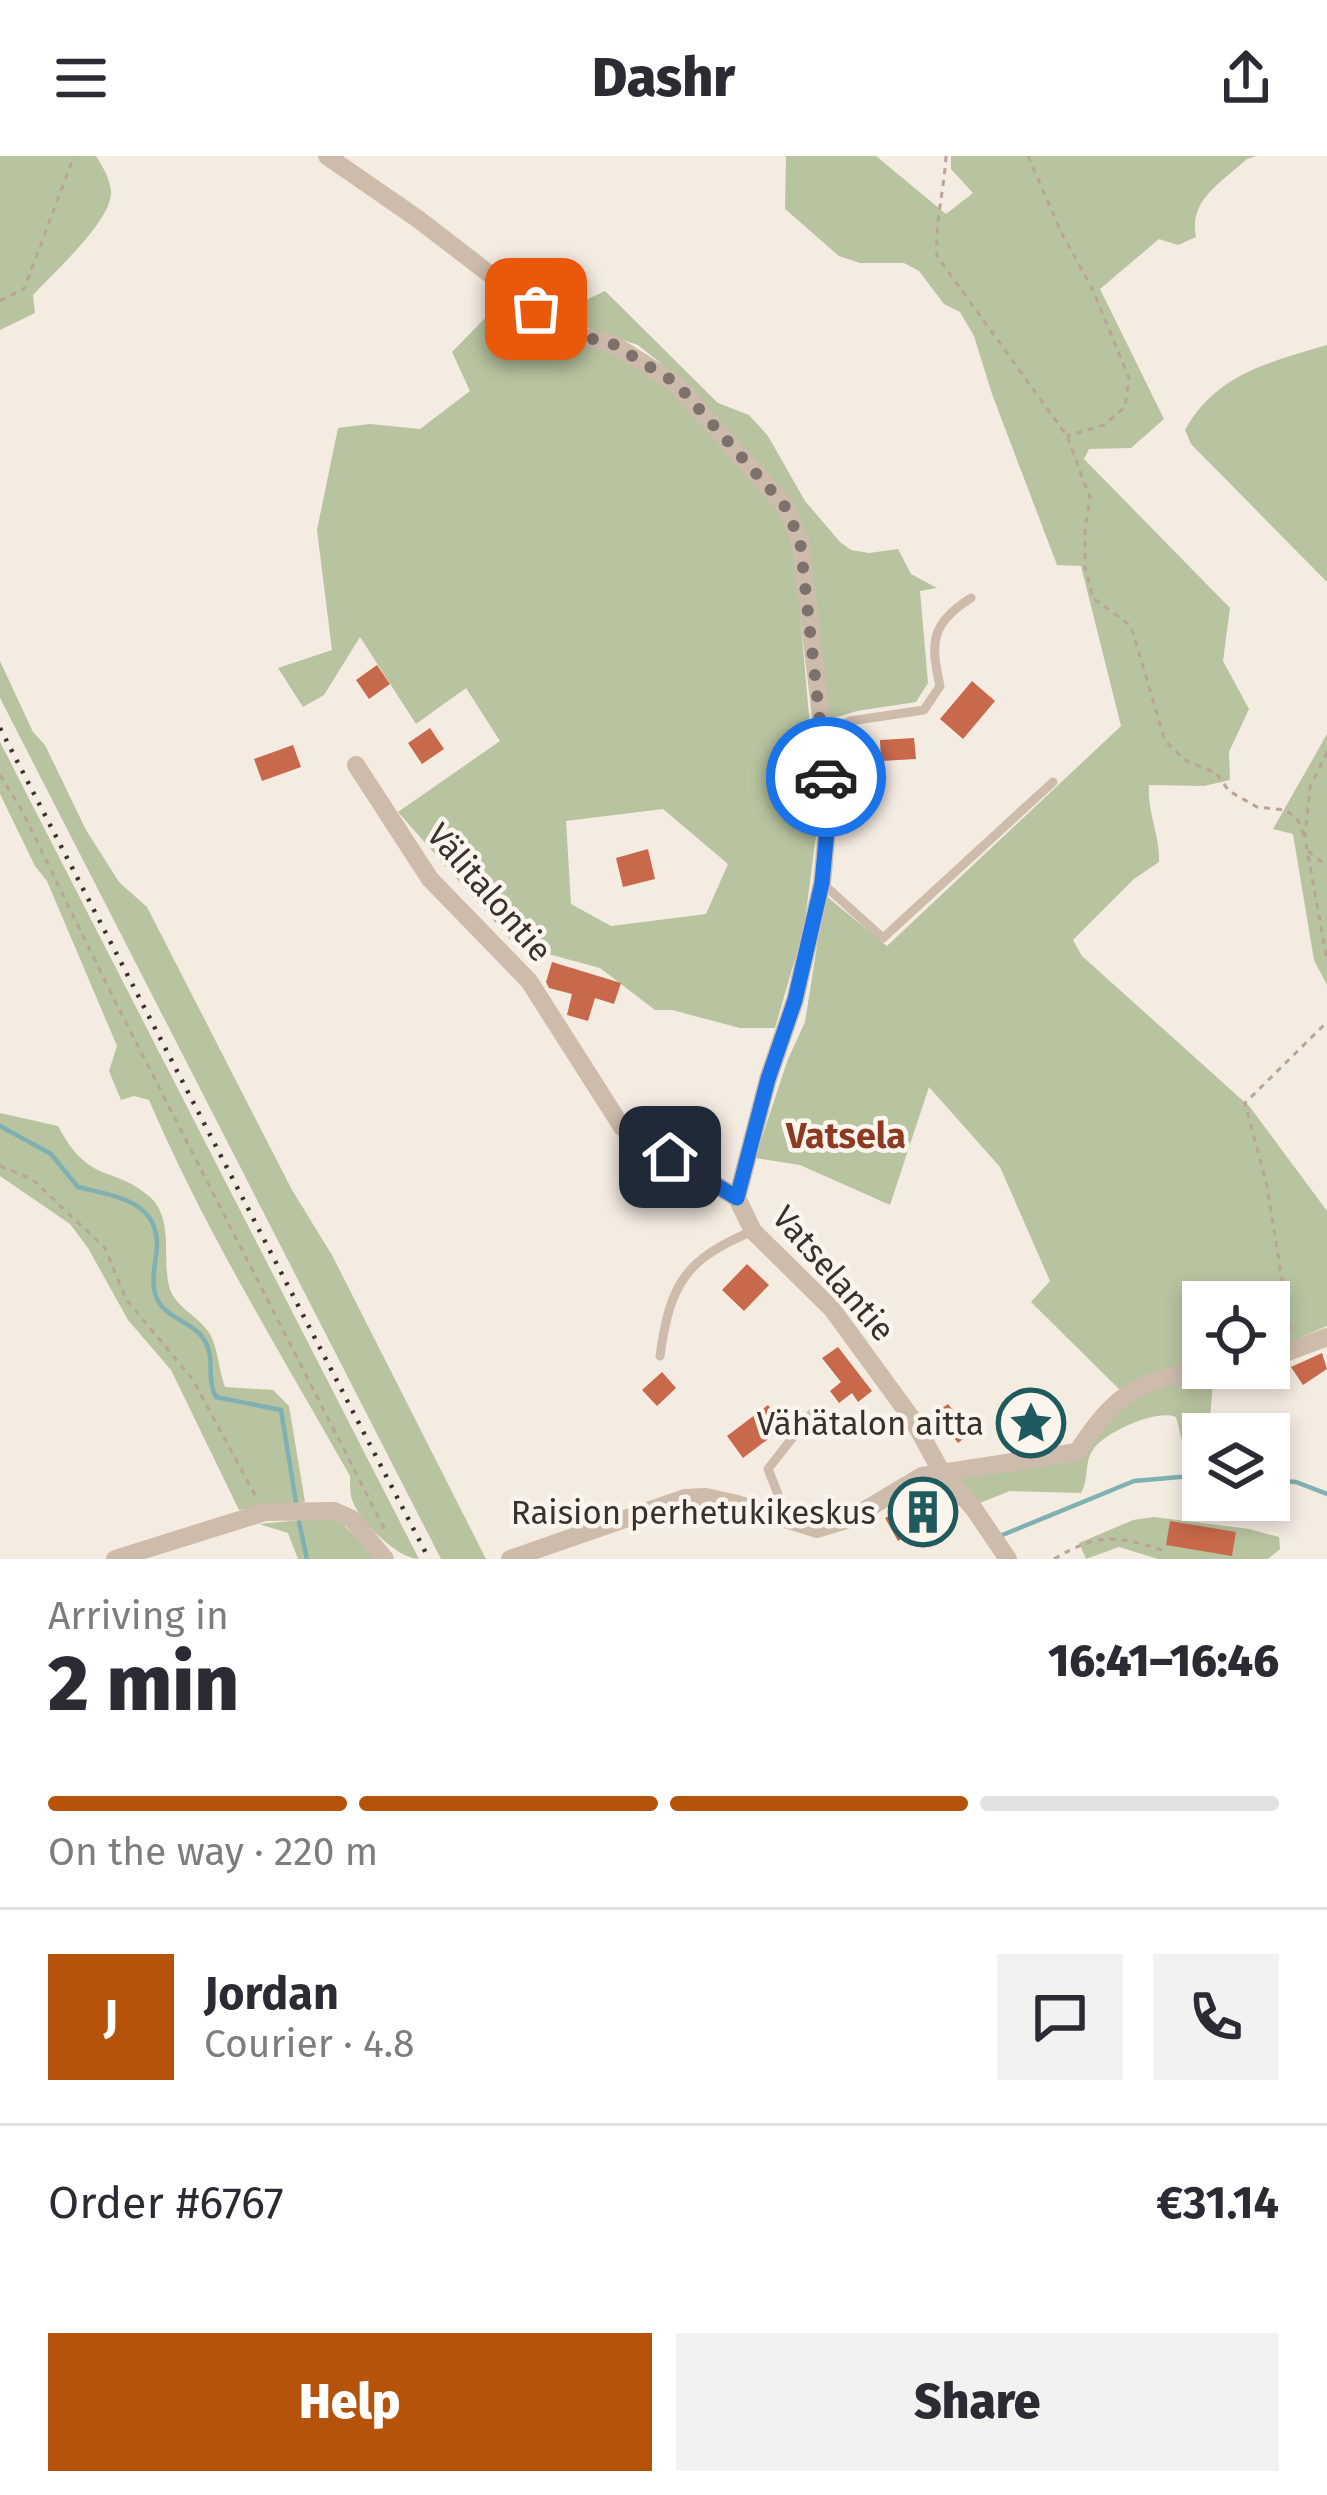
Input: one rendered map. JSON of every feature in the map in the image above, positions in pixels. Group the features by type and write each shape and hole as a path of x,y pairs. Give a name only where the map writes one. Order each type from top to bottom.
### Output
{"street":[{"name":"Vatselantie","path":"327,156 536,309 580,336 613,344 676,383 784,505 800,540 823,733 828,819 822,883 795,1000 768,1079 737,1198 753,1231 832,1309 913,1420 941,1472 1008,1559"},
{"name":"Välitalontie","path":"356,765 430,880 529,981 622,1127 737,1198"},
{"path":"1290,1354 1327,1337"},
{"path":"510,1559 685,1498 706,1497 817,1528 833,1524 922,1477 1077,1452 1104,1411 1141,1386 1182,1374"},
{"path":"116,1559 265,1512 334,1511 352,1519 387,1549"}],"lane":[{"path":"823,733 850,721 924,710 940,686 932,652 937,629 950,611 970,598"},
{"path":"822,883 883,938 1053,782"},
{"path":"660,1356 666,1314 686,1272 721,1244 753,1231"},
{"path":"787,1517 768,1469 812,1413"}],"path":[{"path":"0,301 24,290 74,156"},
{"path":"946,156 943,199 935,222 938,256 1067,436 1082,468 1090,498 1085,567 1093,598 1131,626 1165,741 1185,760 1216,773 1229,791 1257,807 1285,810 1297,818 1305,838 1327,960"},
{"path":"1028,156 1129,378 1125,407 1104,425 1067,436"},
{"path":"1305,838 1310,787 1327,752"},
{"path":"0,775 387,1549"},
{"path":"1307,850 1327,866"},
{"path":"1294,1353 1267,1186 1245,1103 1327,1022"},
{"path":"0,1166 32,1179 104,1248 126,1299 193,1380 265,1512"},
{"path":"1054,1559 1078,1545 1120,1536 1162,1550"}],"green space":[{"path":"0,156 96,156 111,191 92,231 33,295 35,313 0,330"},
{"path":"786,156 876,156 946,214 973,193 951,169 951,156 1256,156 1202,202 1196,237 1178,245 1159,239 1100,289 1164,419 1131,448 1089,449 1084,459 1230,608 1223,661 1249,709 1229,752 1230,780 1204,786 1149,785 1159,862 1134,879 1073,940 1082,956 1250,1107 1327,1211 1327,1326 1290,1342 1290,1281 1182,1281 1182,1370 1119,1389 1031,1302 1050,1281 1000,1167 929,1087 890,1205 800,1165 755,1158 805,1022 825,895 887,946 1121,726 1081,566 1057,565 974,336 960,312 944,304 919,271 904,263 860,263 839,256 785,209"},
{"path":"605,291 718,403 749,415 768,436 805,501 840,542 869,553 898,549 911,574 937,588 920,591 928,683 916,702 827,720 808,547 669,370 638,345 558,313"},
{"path":"511,306 562,333 607,349 661,380 781,511 795,554 818,820 804,928 775,1028 740,1028 655,1010 600,968 515,945 398,812 500,741 466,688 416,724 360,637 324,695 303,707 278,668 332,650 317,530 338,428 370,424 420,429 470,391 452,352 491,312","holes":["663,809 728,864 706,914 611,926 571,904 566,821"]},
{"path":"1327,345 1327,582 1191,444 1185,430 1212,395 1229,383 1265,365"},
{"path":"0,661 86,830 119,882 147,907 292,1190 332,1255 486,1559 441,1559 0,698"},
{"path":"1327,734 1327,985 1314,960 1293,834 1273,829"},
{"path":"0,742 419,1559 389,1545 360,1515 351,1496 350,1476 219,1244 149,1100 134,1096 121,1100 109,1071 117,1046 47,881 0,794"},
{"path":"0,1113 58,1126 91,1166 150,1197 165,1227 169,1286 176,1300 210,1334 225,1387 273,1390 289,1406 305,1502 239,1510 171,1370 128,1320 88,1248 70,1224 0,1176"},
{"path":"1182,1383 1182,1389 1212,1389 1210,1413 1182,1413 1182,1441 1176,1417 1168,1415 1110,1434 1089,1458 1081,1493 1010,1491 977,1504 950,1476 1080,1459 1120,1410"},
{"path":"1154,1517 1249,1529 1279,1537 1280,1549 1268,1559 1158,1559 1119,1547 1086,1559 1079,1543 1133,1520"},
{"path":"339,1520 377,1559 298,1559 288,1533 259,1524"}],"building":[{"path":"377,665 390,684 369,699 356,680"},
{"path":"972,681 995,701 963,739 940,719"},
{"path":"430,728 444,749 422,764 408,743"},
{"path":"914,738 916,759 881,761 880,740"},
{"path":"293,745 301,767 262,781 254,759"},
{"path":"648,849 655,879 623,887 616,858"},
{"path":"552,962 621,983 614,1004 595,998 588,1021 567,1015 572,994 549,988 546,982"},
{"path":"747,1264 769,1285 744,1311 722,1290"},
{"path":"838,1347 872,1391 858,1402 852,1393 839,1403 830,1391 841,1382 822,1358"},
{"path":"1322,1353 1327,1369 1303,1385 1291,1367"},
{"path":"662,1372 676,1388 657,1406 642,1390"},
{"path":"948,1404 971,1433 958,1443 935,1413"},
{"path":"768,1405 784,1427 743,1458 727,1436"},
{"name":"Raision perhetukikeskus","path":"938,1489 956,1508 898,1541 885,1518"},
{"path":"1170,1521 1236,1532 1232,1556 1166,1545"}],"waterway":[{"path":"0,1126 51,1154 78,1187 119,1197 150,1219 157,1246 153,1281 159,1302 206,1343 216,1397 281,1410 296,1502"},
{"path":"1000,1536 1134,1481 1182,1477"},
{"path":"1290,1482 1327,1494"},
{"path":"299,1522 307,1559"}],"railway":[{"path":"0,728 429,1559"}],"way so far":[{"path":"536,309 580,336 613,344 676,383 784,505 800,540 826,777"}],"place":[{"name":"Vähätalon aitta","path":"1031,1423"},
{"name":"Raision perhetukikeskus","path":"923,1512"}],"district":[{"name":"Vatsela","path":"846,1135"}],"route":[{"path":"670,1157 737,1198 768,1079 795,1000 822,883 826,777"}]}
